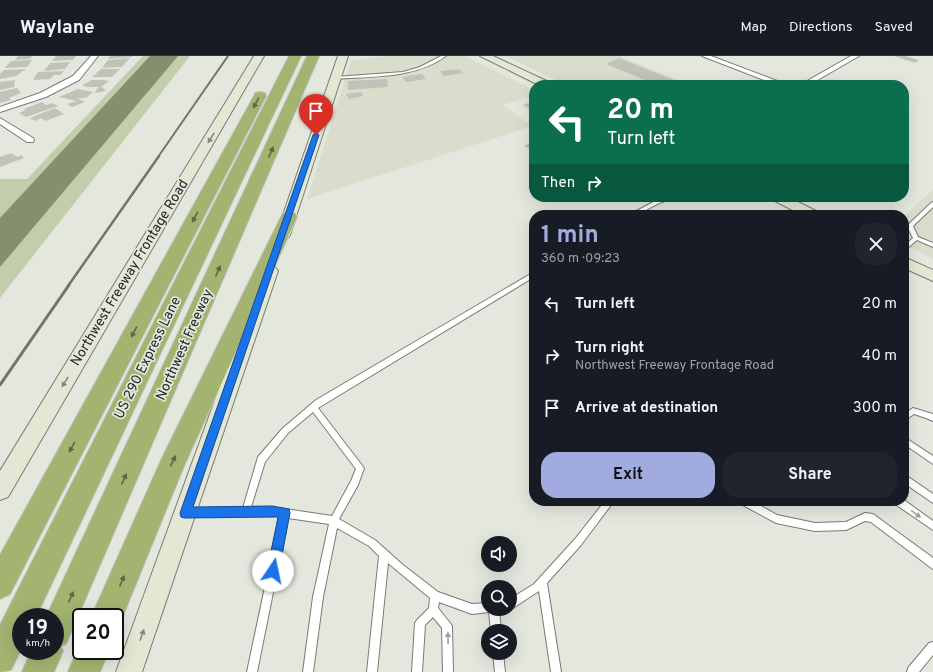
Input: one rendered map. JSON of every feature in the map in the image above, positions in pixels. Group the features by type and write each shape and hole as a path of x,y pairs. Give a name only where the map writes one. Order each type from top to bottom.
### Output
{"highway":[{"path":"0,584 281,56"},
{"name":"US 290 Express Lane","path":"0,659 295,56"},
{"name":"Northwest Freeway","path":"64,613 313,56"},
{"path":"111,608 171,466 289,217"},
{"path":"38,672 43,660"},
{"path":"84,672 89,660"}],"main road":[{"name":"Northwest Freeway Frontage Road","path":"0,490 259,56"},
{"path":"129,672 289,217 343,56"},
{"path":"485,56 536,80"},
{"path":"788,202 803,210"},
{"path":"909,264 933,276"}],"street":[{"path":"0,110 43,94 76,78 95,56"},
{"path":"705,56 770,80"},
{"path":"813,80 856,56"},
{"path":"0,120 30,140"}],"lane":[{"path":"335,78 404,73 421,68 444,56"},
{"path":"641,210 656,202"},
{"path":"933,204 910,226 916,238 933,245"},
{"path":"909,244 916,238"},
{"path":"246,512 261,460 285,431 319,402 529,277"},
{"path":"308,672 318,597 334,521 355,482 360,468 313,407"},
{"path":"909,414 913,410 933,418"},
{"path":"909,443 933,460"},
{"path":"909,482 933,499"},
{"path":"517,600 542,583 578,542 606,506"},
{"path":"753,506 776,518 815,527 846,526 865,517 873,518 933,564"},
{"path":"905,506 933,526"},
{"path":"185,513 272,511 334,521 372,543 435,596 472,609 481,608"},
{"path":"252,672 285,513"},
{"path":"372,672 384,554"},
{"path":"542,583 556,672"},
{"path":"417,672 420,622 433,610 435,596"},
{"path":"433,610 447,626 448,672"},
{"path":"912,672 933,647"},
{"path":"499,660 500,672"}],"shaded area":[{"path":"143,56 190,56 0,298 0,179 27,179"},
{"path":"150,56 178,56 0,267 0,218"},
{"path":"386,56 465,56 529,88 529,97 503,105 529,124 529,127 307,199 351,61"},
{"path":"505,56 619,56 678,80 556,80"},
{"path":"933,190 933,259 909,247 909,212"}],"building":[{"path":"18,56 32,56 30,59 15,60"},
{"path":"56,56 76,56 73,60 52,61"},
{"path":"110,56 132,56 132,57 108,59"},
{"path":"894,56 905,56 919,60 915,63"},
{"path":"130,58 122,67 102,68 108,60"},
{"path":"619,58 674,80 645,80 606,64"},
{"path":"32,60 27,67 5,68 11,61"},
{"path":"70,62 65,69 44,71 50,63"},
{"path":"26,69 16,76 0,79 0,74 4,70"},
{"path":"101,69 120,69 112,77 92,77"},
{"path":"459,69 463,73 444,76 440,71"},
{"path":"64,71 60,75 54,75 50,79 33,80 38,72"},
{"path":"422,74 426,79 406,82 402,77"},
{"path":"387,79 388,87 348,90 348,81"},
{"path":"15,80 14,87 0,90 0,82"},
{"path":"92,80 109,81 101,87 106,90 94,93 99,87 86,87 82,85"},
{"path":"17,88 21,93 9,98 11,100 0,103 0,92"},
{"path":"78,89 93,92 86,98 77,98 85,102 72,107 67,104 77,101 59,97"},
{"path":"361,92 363,96 349,99 346,94"},
{"path":"42,102 46,105 52,103 58,106 26,117 19,113 26,110 24,109"},
{"path":"529,104 529,108 523,105"},
{"path":"55,108 64,114 45,121 41,118 35,121 30,118"},
{"path":"529,144 529,148 524,146"},
{"path":"11,153 17,157 21,155 24,158 0,167 0,157"}],"railway":[{"path":"158,157 228,56"},
{"path":"68,286 159,156"},
{"path":"0,385 69,285"}],"route":[{"path":"273,571 285,513 272,511 185,513 289,217 316,135"}]}
